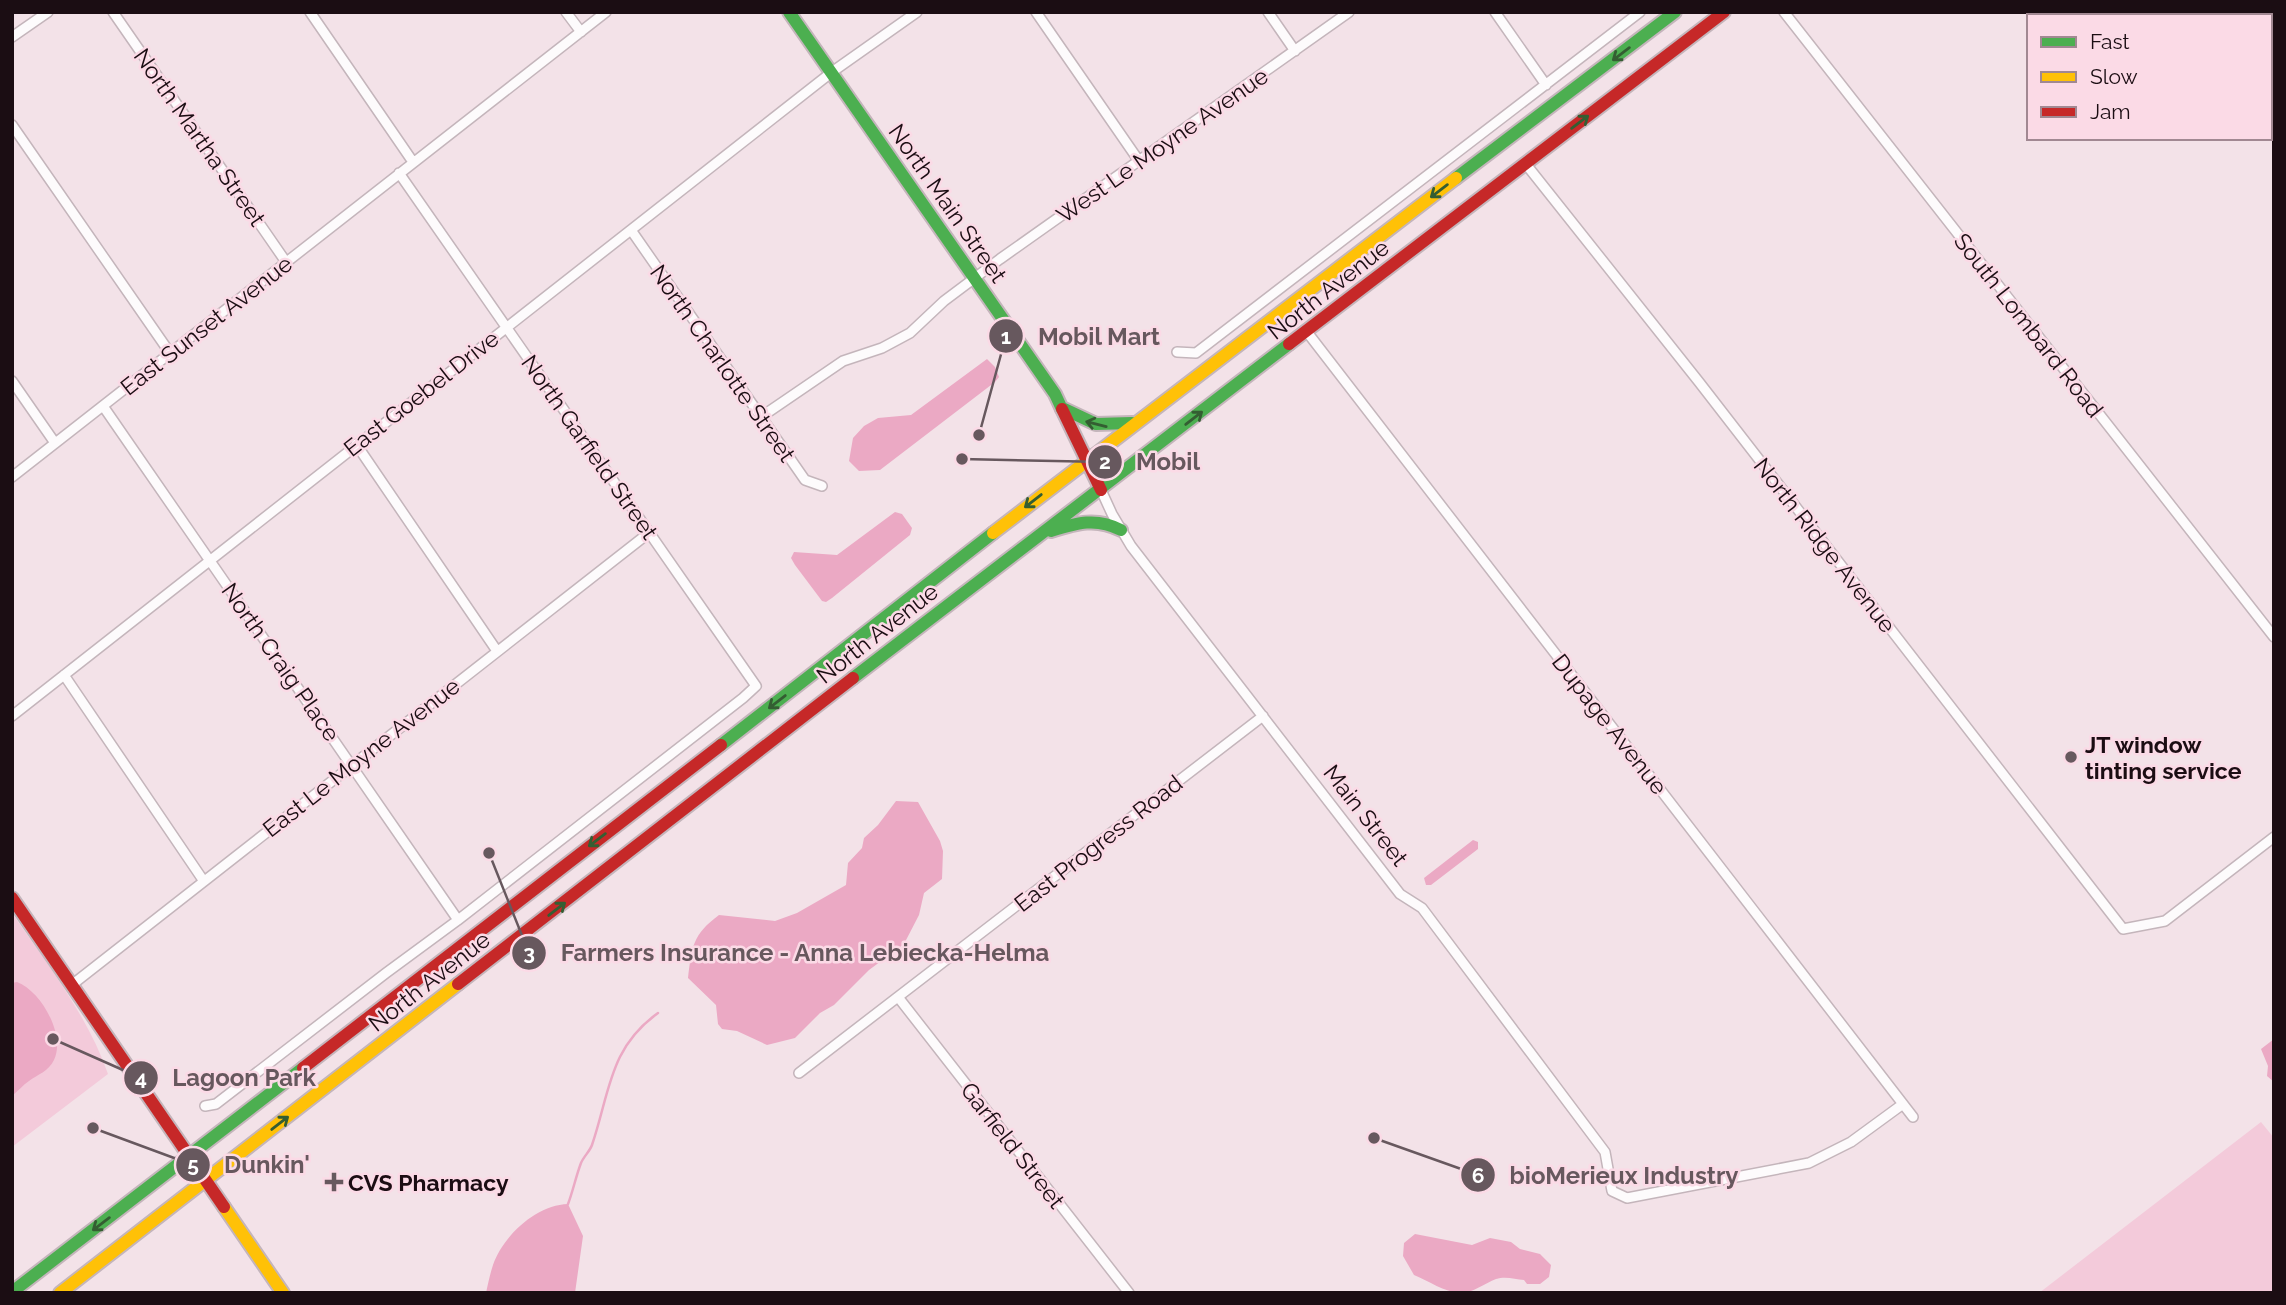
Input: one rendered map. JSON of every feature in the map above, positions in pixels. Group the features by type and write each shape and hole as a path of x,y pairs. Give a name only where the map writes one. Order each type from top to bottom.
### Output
{"main road":[{"name":"North Main Street","path":"789,12 1022,345 1062,408 1087,459"},
{"name":"North Avenue","path":"12,1292 771,707 1087,459 1675,12"},
{"name":"North Avenue","path":"63,1292 1043,533 1724,12"},
{"path":"1062,408 1087,422 1104,427 1134,423"},
{"name":"Main Street","path":"1087,459 1101,490"},
{"path":"1043,533 1096,519 1121,530"},
{"path":"12,898 283,1293"}],"street":[{"path":"12,37 48,12"},
{"name":"North Martha Street","path":"113,12 286,262"},
{"path":"310,12 413,162 606,12"},
{"path":"566,12 581,32"},
{"name":"East Goebel Drive","path":"12,716 832,72 917,12"},
{"path":"1036,12 1139,161"},
{"path":"1268,12 1295,51"},
{"name":"West Le Moyne Avenue","path":"975,278 1349,12"},
{"path":"1495,12 1546,85"},
{"name":"North Avenue","path":"1177,352 1196,353 1640,12"},
{"name":"South Lombard Road","path":"1784,12 2274,637"},
{"path":"12,125 170,353"},
{"name":"East Sunset Avenue","path":"12,477 413,162"},
{"name":"North Ridge Avenue","path":"1525,163 1699,382 2123,929 2165,921 2274,837"},
{"name":"North Garfield Street","path":"399,173 756,686"},
{"name":"North Charlotte Street","path":"631,230 805,481 822,486"},
{"path":"761,417 843,361 882,348 910,332 944,301 975,278"},
{"name":"Dupage Avenue","path":"1307,332 1913,1117"},
{"path":"12,382 55,443"},
{"name":"North Craig Place","path":"103,406 458,920"},
{"path":"356,444 497,651"},
{"name":"Main Street","path":"1101,490 1121,530 1138,556 1400,894 1422,908 1522,1045 1605,1152 1612,1191 1627,1198 1809,1163 1851,1142 1903,1104"},
{"name":"East Le Moyne Avenue","path":"73,984 650,532"},
{"path":"64,675 203,880"},
{"name":"North Avenue","path":"205,1106 216,1104 386,972 458,920 756,686"},
{"name":"East Progress Road","path":"799,1073 1263,716"},
{"name":"Garfield Street","path":"898,997 1129,1293"}],"shaded area":[{"path":"987,359 995,367 999,377 995,382 880,470 859,471 849,461 853,438 864,426 878,418 911,415"},
{"path":"895,512 902,514 912,528 910,535 832,598 826,602 822,601 791,558 794,552 837,555"},
{"path":"896,801 918,802 943,851 942,879 924,893 919,915 904,944 869,970 795,1038 767,1045 737,1031 722,1029 718,1024 716,1005 688,978 692,950 703,929 719,915 775,921 797,913 846,885 848,863 862,848 864,838"},
{"path":"1473,840 1478,842 1478,849 1431,885 1426,885 1424,878"},
{"path":"12,913 78,1011 108,1074 12,1147"},
{"path":"17,982 35,994 49,1015 57,1039 57,1050 49,1067 12,1096 12,983"},
{"path":"2274,1039 2274,1082 2267,1076 2268,1066 2261,1049"},
{"path":"2261,1122 2274,1138 2274,1293 2039,1293"},
{"path":"568,1204 583,1236 575,1293 486,1293 498,1254 513,1233 544,1210"},
{"path":"1415,1234 1472,1245 1490,1238 1511,1242 1520,1249 1540,1254 1551,1265 1549,1277 1540,1284 1503,1278 1465,1293 1448,1291 1414,1275 1403,1256 1404,1243"}],"waterway":[{"path":"568,1204 581,1163 592,1145 620,1056 642,1027 658,1013"}],"traffic: fast":[{"path":"789,12 1055,394 1062,409"},
{"path":"1456,178 1675,12"},
{"path":"853,678 1289,344"},
{"path":"1062,408 1096,424 1132,423"},
{"path":"1051,531 1095,522 1121,530"},
{"path":"721,745 993,533"},
{"path":"12,1292 303,1068"}],"traffic: slow":[{"path":"993,533 1456,178"},
{"path":"60,1293 458,984"},
{"path":"224,1207 283,1293"}],"traffic: jam":[{"path":"1289,344 1724,12"},
{"path":"1062,409 1101,490"},
{"path":"458,984 853,678"},
{"path":"303,1068 721,745"},
{"path":"12,898 224,1207"}],"place":[{"name":"Mobil Mart","path":"979,435"},
{"name":"Mobil","path":"962,459"},
{"name":"JT window tinting service","path":"2071,757"},
{"name":"Farmers Insurance - Anna Lebiecka-Helma","path":"489,853"},
{"name":"Lagoon Park","path":"53,1039"},
{"name":"Dunkin'","path":"93,1128"},
{"name":"bioMerieux Industry","path":"1374,1138"},
{"name":"CVS Pharmacy","path":"334,1182"}]}
